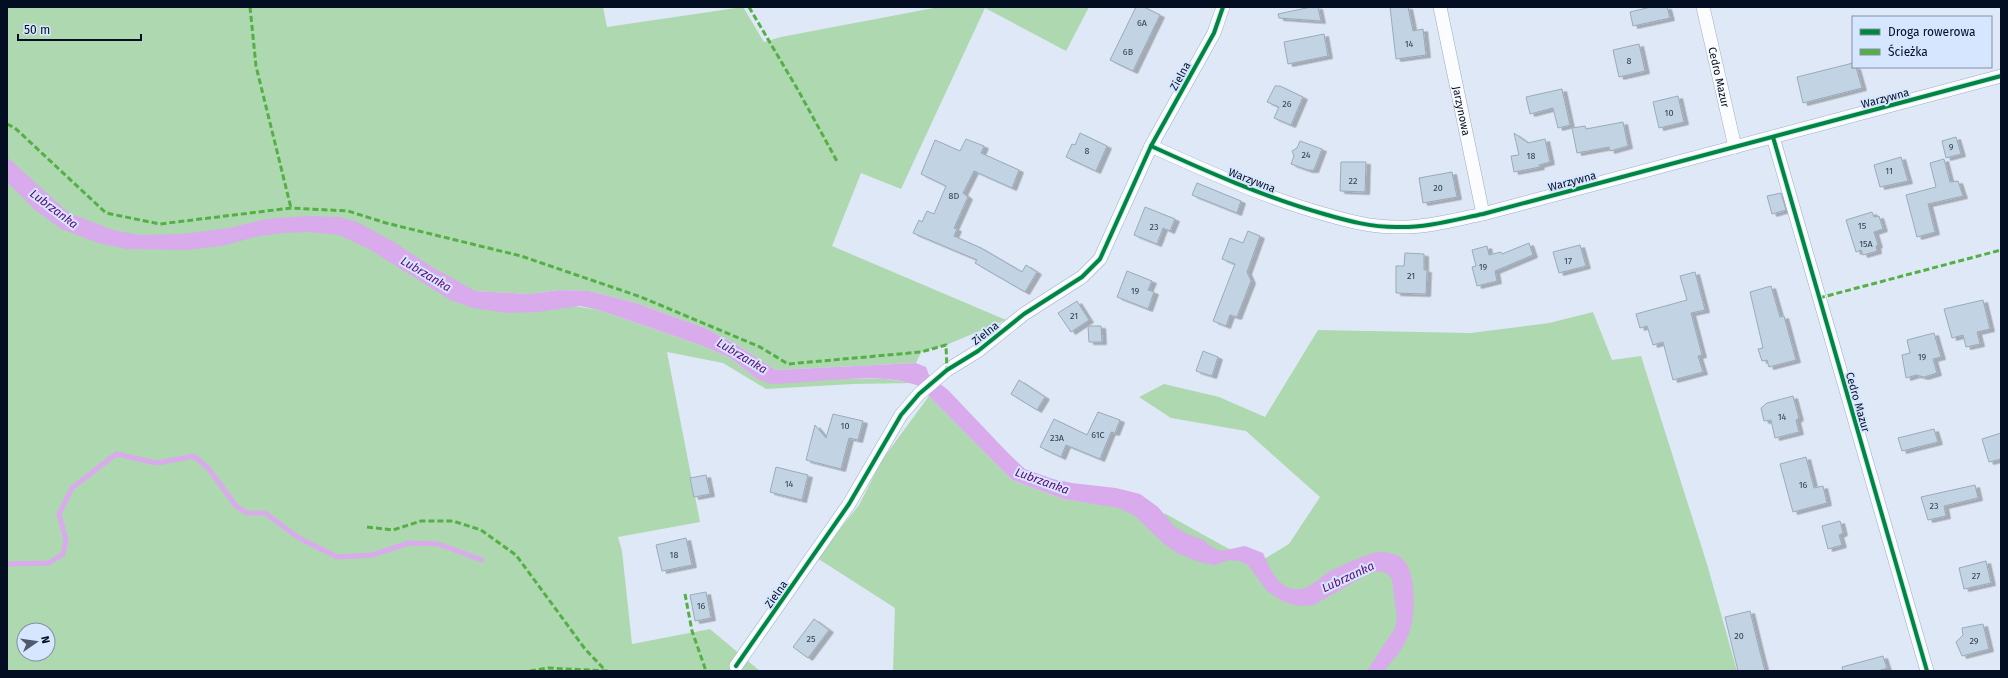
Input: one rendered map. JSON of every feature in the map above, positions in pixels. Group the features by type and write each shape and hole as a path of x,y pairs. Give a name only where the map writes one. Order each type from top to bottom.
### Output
{"street":[{"name":"Zielna","path":"736,666 849,504 901,415 919,394 947,370 978,351 1024,314 1082,277 1100,259 1152,146 1214,33 1222,7"},
{"name":"Jarzynowa","path":"1440,7 1483,214"},
{"name":"Cedro Mazur","path":"1704,7 1735,147"},
{"name":"Warzywna","path":"1152,146 1209,173 1290,204 1362,224 1397,228 1423,226 1483,214 2001,76"},
{"name":"Cedro Mazur","path":"1772,137 1927,671"}],"green space":[{"path":"7,7 603,7 607,27 743,7 764,42 781,37 939,7 1089,7 1066,51 985,8 901,189 861,173 832,246 1006,320 946,345 921,352 916,363 776,370 734,343 705,328 636,303 589,291 559,290 529,294 475,291 599,310 703,346 730,358 757,379 885,379 913,383 853,384 766,389 723,363 667,352 700,522 618,537 622,551 632,644 710,629 760,671 7,671"},
{"path":"1593,312 1612,360 1641,356 1707,564 1737,671 893,671 895,608 817,558 859,505 882,460 929,396 1012,480 1063,499 1166,514 1256,564 1289,544 1320,497 1246,431 1171,418 1139,397 1164,384 1219,397 1265,417 1318,330 1471,333 1549,323"}],"water":[{"name":"Lubrzanka","path":"7,157 69,213 113,230 140,235 183,234 229,228 267,219 307,216 340,217 357,222 394,242 432,267 475,291 529,294 559,290 589,291 636,303 705,328 734,343 776,370 916,363 926,367 929,375 948,390 1025,469 1053,479 1072,483 1116,488 1140,494 1158,507 1174,526 1187,534 1204,540 1210,546 1221,551 1245,546 1263,553 1274,575 1287,587 1293,589 1304,588 1314,583 1332,570 1370,554 1383,552 1399,556 1405,562 1410,571 1414,593 1411,628 1401,650 1384,671 1367,671 1395,628 1397,618 1392,580 1388,574 1379,571 1368,574 1314,605 1298,606 1284,602 1267,591 1248,565 1239,561 1229,560 1215,565 1199,562 1177,553 1163,543 1135,516 1119,508 1063,499 1012,480 919,386 885,379 847,379 772,384 757,379 730,358 703,346 599,310 580,306 537,312 509,313 473,308 450,300 369,249 339,235 310,232 281,233 255,237 222,246 188,250 126,249 98,243 61,229 34,209 7,182"}],"building":[{"path":"1136,7 1144,7 1160,15 1133,71 1110,60"},
{"path":"1311,7 1318,7 1321,21 1279,18 1278,14"},
{"path":"1390,7 1408,7 1413,31 1423,29 1426,55 1396,59"},
{"path":"1651,7 1667,7 1670,18 1633,26 1630,12"},
{"path":"1324,34 1328,56 1288,64 1284,42"},
{"path":"1639,44 1645,71 1619,77 1613,50"},
{"path":"1852,63 1852,68 1856,68 1862,88 1803,103 1797,77"},
{"path":"1275,86 1280,86 1303,97 1291,125 1274,118 1279,107 1267,102"},
{"path":"1562,89 1570,125 1558,128 1553,108 1530,114 1526,97"},
{"path":"1678,96 1684,122 1659,128 1653,102"},
{"path":"1623,122 1628,146 1610,151 1609,147 1577,153 1572,128 1585,126 1586,129"},
{"path":"1080,133 1107,146 1096,171 1066,157 1072,144 1075,145"},
{"path":"1514,133 1528,143 1545,139 1550,162 1539,165 1540,167 1514,172 1511,156 1519,155"},
{"path":"1956,137 1961,154 1946,158 1942,141"},
{"path":"966,139 984,146 981,153 1019,170 1012,188 974,171 963,193 968,197 954,228 957,229 954,236 981,248 1022,272 1026,265 1037,272 1025,292 975,263 977,260 913,233 919,220 922,222 927,211 934,214 946,186 921,174 935,140 960,151"},
{"path":"1300,141 1322,149 1314,170 1308,170 1291,164 1294,156 1292,151 1297,148"},
{"path":"1901,157 1908,181 1880,187 1874,165"},
{"path":"1944,159 1950,182 1958,181 1963,196 1928,204 1935,232 1917,237 1906,195 1936,187 1930,163"},
{"path":"1341,162 1366,162 1365,192 1340,191"},
{"path":"1452,172 1457,197 1423,203 1419,178"},
{"path":"1197,183 1241,201 1237,213 1192,195"},
{"path":"1781,193 1786,210 1772,214 1767,196"},
{"path":"1145,207 1175,219 1170,231 1163,228 1157,244 1134,235"},
{"path":"1872,212 1874,217 1879,216 1883,229 1874,232 1878,245 1876,246 1877,251 1863,255 1861,250 1856,252 1846,220"},
{"path":"1248,231 1260,236 1247,272 1251,281 1237,317 1230,315 1226,326 1213,321 1235,264 1222,259 1230,238 1243,243"},
{"path":"1529,243 1533,255 1495,271 1497,281 1477,286 1472,267 1476,266 1472,250 1487,246 1489,255 1501,252 1502,254"},
{"path":"1580,245 1586,266 1559,273 1553,252"},
{"path":"1405,253 1424,254 1424,270 1427,270 1426,294 1396,293 1396,266 1404,266"},
{"path":"1127,271 1152,281 1148,290 1154,292 1148,309 1117,297"},
{"path":"1695,272 1705,310 1691,313 1702,355 1698,356 1703,372 1673,380 1663,342 1653,345 1647,326 1640,328 1636,314 1687,300 1680,276"},
{"path":"1771,286 1780,317 1784,316 1796,360 1769,367 1767,360 1762,361 1758,349 1763,348 1750,292"},
{"path":"1983,300 1990,329 1977,332 1980,344 1966,347 1963,335 1952,338 1944,309"},
{"path":"1077,301 1089,320 1071,332 1058,313"},
{"path":"1088,326 1101,326 1102,342 1089,342"},
{"path":"1934,333 1941,357 1933,359 1937,373 1924,377 1916,375 1906,378 1902,355 1910,353 1907,340"},
{"path":"1203,351 1218,357 1212,376 1196,371"},
{"path":"1019,380 1045,397 1037,410 1011,394"},
{"path":"1793,396 1799,418 1796,420 1799,432 1775,438 1771,420 1764,421 1761,408 1767,403"},
{"path":"1098,412 1120,420 1115,433 1111,432 1100,459 1066,445 1061,457 1040,447 1054,419 1087,435"},
{"path":"833,414 863,421 858,440 849,438 841,469 806,460 815,425 826,438"},
{"path":"1934,429 1938,442 1902,451 1898,438"},
{"path":"2001,433 2001,459 1989,462 1982,439"},
{"path":"1806,457 1814,488 1823,486 1827,503 1793,512 1780,464"},
{"path":"776,467 808,475 802,500 770,492"},
{"path":"706,475 710,494 694,497 690,478"},
{"path":"1975,485 1978,498 1944,506 1946,516 1928,520 1921,497"},
{"path":"1840,521 1843,533 1839,535 1842,545 1828,549 1822,526"},
{"path":"686,538 692,565 662,571 656,545"},
{"path":"1986,561 1991,583 1964,589 1959,568"},
{"path":"706,592 711,618 695,621 690,595"},
{"path":"1750,611 1765,671 1738,671 1725,617"},
{"path":"814,619 829,630 808,658 793,647"},
{"path":"1983,624 1989,649 1962,656 1956,642 1963,635 1962,628"},
{"path":"1883,656 1887,668 1878,671 1843,671 1842,667"}],"waterway":[{"path":"7,564 49,563 63,554 66,540 59,514 72,488 116,454 157,463 194,456 209,469 236,506 247,513 265,513 299,538 337,557 372,555 409,543 438,544 482,560"}],"marked path":[{"path":"250,7 256,66 291,208"},
{"path":"749,7 798,90 838,163"},
{"path":"7,124 15,128 106,213 160,224 291,208 348,211 386,223 521,256 641,297 760,347 788,364 921,352 946,345 947,370"},
{"path":"1819,298 2001,250"},
{"path":"367,527 393,530 421,521 453,521 481,530 516,555 585,649 605,670"},
{"path":"685,594 692,631 706,671"},
{"path":"530,671 548,668 608,671"}],"cycle path":[{"path":"736,666 849,504 901,415 919,394 947,370 978,351 1024,314 1082,277 1100,259 1151,146 1214,33 1223,7"},
{"path":"1151,146 1258,192 1324,214 1369,225 1407,227 1440,223 1483,214 2001,76"},
{"path":"1773,137 1927,671"}]}
